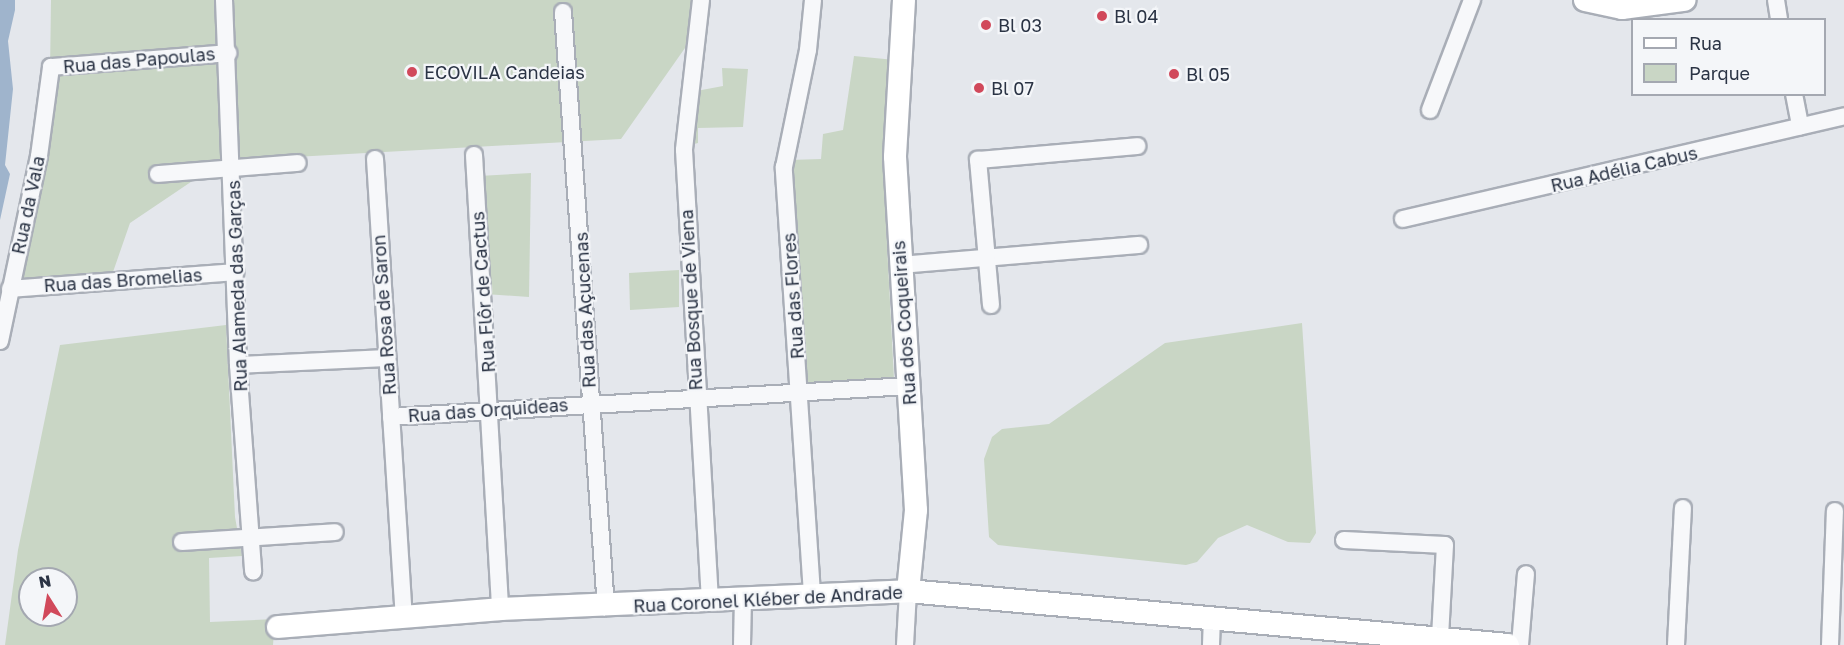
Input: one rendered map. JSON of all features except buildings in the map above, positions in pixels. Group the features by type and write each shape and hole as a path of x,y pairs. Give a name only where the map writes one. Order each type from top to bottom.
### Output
{"main road":[{"name":"Rua dos Coqueirais","path":"904,0 895,128 899,265 916,510 908,591"},
{"path":"1585,0 1622,8 1684,0"},
{"name":"Rua Coronel Kléber de Andrade","path":"278,627 404,614 606,607 813,594 908,591 1361,639 1440,638 1508,645"}],"street":[{"name":"Rua Alameda das Garças","path":"224,0 233,167 238,366 253,571"},
{"name":"Rua Bosque de Viena","path":"701,0 684,130 696,395 711,601"},
{"name":"Rua das Flores","path":"813,0 784,167 813,594"},
{"path":"1430,110 1472,0"},
{"path":"1776,0 1779,18"},
{"name":"Rua das Açucenas","path":"563,12 606,607"},
{"name":"Rua das Papoulas","path":"51,67 228,53"},
{"name":"Rua da Vala","path":"0,341 39,156 51,67"},
{"path":"1794,96 1800,126"},
{"name":"Rua Adélia Cabus","path":"1404,219 1844,116"},
{"path":"991,304 978,160 1137,146"},
{"name":"Rua Flôr de Cactus","path":"474,155 500,609"},
{"name":"Rua Rosa de Saron","path":"375,159 384,358 391,417 404,614"},
{"path":"158,174 298,163"},
{"path":"899,265 1139,245"},
{"name":"Rua das Bromelias","path":"10,289 235,272"},
{"path":"238,366 384,358"},
{"name":"Rua das Orquideas","path":"391,417 696,395 908,386"},
{"path":"1676,645 1683,508"},
{"path":"1830,645 1835,512"},
{"path":"182,542 335,532"},
{"path":"1344,540 1445,545 1440,638"},
{"path":"1520,645 1526,574"},
{"name":"Rua dos Coqueirais","path":"905,645 908,591"},
{"path":"742,645 743,599"},
{"path":"1211,645 1212,622"}],"green space":[{"path":"51,0 694,0 685,48 621,139 222,161 130,223 113,272 23,278 49,145"},
{"path":"854,56 895,60 886,225 894,379 808,383 789,160 821,159 823,134 843,130"},
{"path":"722,68 748,69 743,127 698,128 698,143 687,146 691,92 723,86"},
{"path":"531,173 529,297 485,294 479,176"},
{"path":"679,270 679,307 630,310 629,273"},
{"path":"1302,323 1316,533 1310,543 1288,542 1247,525 1218,538 1197,562 1186,565 998,545 989,537 984,459 992,437 1002,429 1049,424 1165,343"},
{"path":"226,325 235,517 242,556 209,558 210,622 275,619 273,645 5,645 18,550 60,345"}],"water":[{"path":"0,0 15,0 8,41 13,89 5,165 10,174 0,220"}],"place":[{"name":"Bl 04","path":"1102,16"},
{"name":"Bl 03","path":"986,25"},
{"name":"ECOVILA Candeias","path":"412,72"},
{"name":"Bl 05","path":"1174,74"},
{"name":"Bl 07","path":"979,88"}]}
